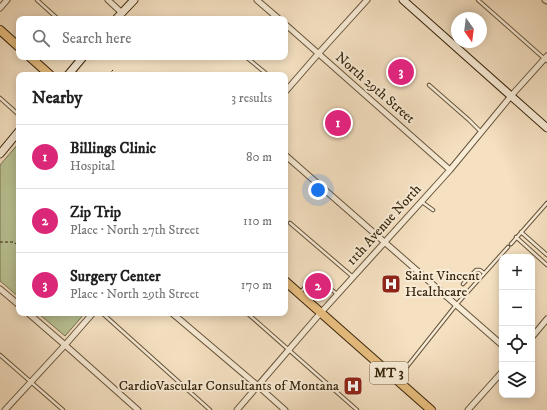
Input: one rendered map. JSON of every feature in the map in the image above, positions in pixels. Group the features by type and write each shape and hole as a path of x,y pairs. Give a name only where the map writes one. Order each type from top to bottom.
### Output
{"main road":[{"path":"0,30 16,44"},
{"path":"33,60 47,72"},
{"name":"MT 3","path":"288,285 431,410"}],"street":[{"path":"0,8 7,0"},
{"path":"108,0 122,13"},
{"path":"119,16 134,0"},
{"path":"257,0 276,16"},
{"path":"288,88 367,0"},
{"path":"403,0 547,128"},
{"name":"North 29th Street","path":"288,27 450,170"},
{"name":"11th Avenue North","path":"237,410 321,313 450,170 511,96 546,58"},
{"path":"70,72 80,60"},
{"path":"0,154 16,135"},
{"path":"288,158 499,342"},
{"path":"0,289 16,302"},
{"path":"31,316 138,410"},
{"path":"4,410 90,316"},
{"path":"176,316 285,410"},
{"path":"535,333 547,319"},
{"path":"468,410 499,375"}],"lane":[{"path":"37,0 55,16"},
{"path":"478,0 546,58"},
{"path":"250,60 264,72"},
{"path":"429,85 481,132"},
{"path":"0,98 16,112"},
{"path":"422,201 433,210"},
{"path":"510,244 547,203"},
{"path":"290,223 354,277"},
{"path":"521,232 547,254"},
{"path":"516,237 547,265"},
{"path":"396,380 456,305 508,247"},
{"path":"464,284 476,270 480,270 484,273"},
{"path":"299,294 314,276 338,295"},
{"path":"307,284 320,296 328,287"},
{"path":"105,316 210,410"},
{"path":"250,316 357,410"},
{"path":"0,355 63,410"}],"path":[{"path":"0,242 14,242 16,244"}],"green space":[{"path":"16,146 16,294 0,281 0,165"},
{"path":"42,316 82,316 65,336"}],"place":[{"name":"Surgery Center","path":"401,72"},
{"name":"Billings Clinic","path":"338,123"},
{"name":"Saint Vincent Healthcare","path":"391,284"},
{"name":"Zip Trip","path":"318,286"},
{"name":"CardioVascular Consultants of Montana","path":"353,386"}]}
